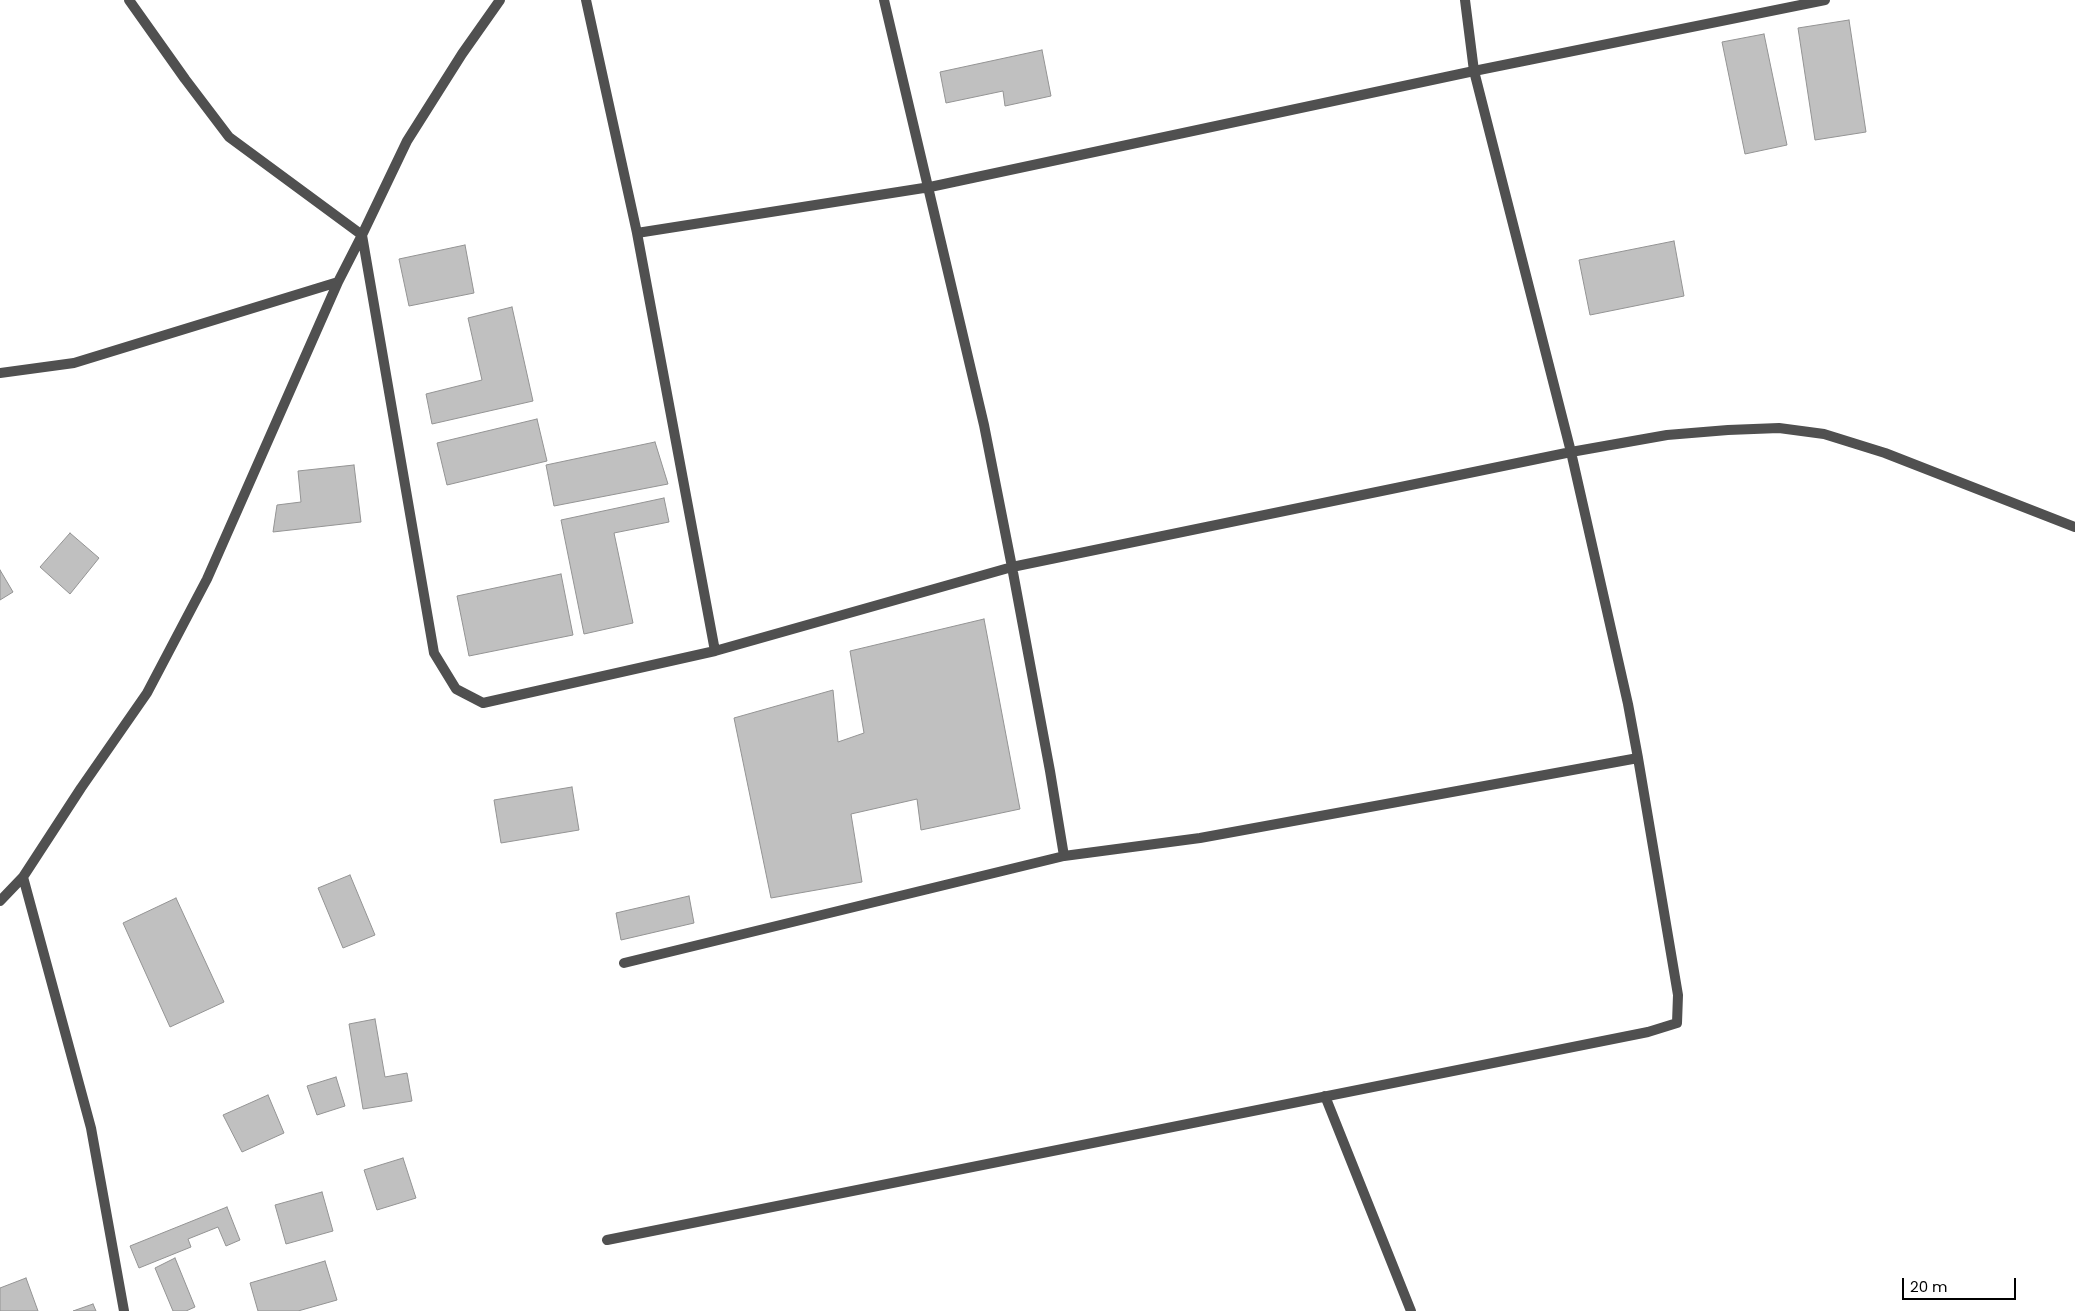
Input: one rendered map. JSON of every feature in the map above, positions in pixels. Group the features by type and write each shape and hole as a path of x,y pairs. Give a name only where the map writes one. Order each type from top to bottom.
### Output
{"street":[{"path":"129,0 229,137 362,236 434,653 456,689 483,703 715,651 1012,567 1571,452 1667,435 1779,428 1824,434 1885,453 2075,528"},
{"path":"0,902 23,878 81,788 147,693 193,605 235,518 338,282 407,141 462,54 500,0"},
{"path":"586,0 637,233 715,651"},
{"path":"884,0 930,187 984,425 1012,567 1064,856"},
{"path":"607,1240 1648,1032 1677,1023 1678,995 1628,704 1571,452 1474,71 1465,0"},
{"path":"637,233 930,187 1474,71 1825,0"},
{"path":"0,373 74,363 338,282"},
{"path":"624,963 1064,856 1200,838 1638,758"},
{"path":"23,878 91,1128 124,1311"},
{"path":"1325,1096 1411,1311"}],"building":[{"path":"1849,20 1866,132 1815,140 1798,28"},
{"path":"1764,34 1787,145 1745,154 1722,42"},
{"path":"1042,50 1051,96 1005,106 1003,91 946,103 940,72"},
{"path":"1674,241 1684,296 1590,315 1579,260"},
{"path":"465,245 474,293 409,306 399,259"},
{"path":"512,307 533,401 432,424 426,394 482,380 468,318"},
{"path":"537,419 547,461 447,485 437,443"},
{"path":"655,442 668,484 554,506 546,465"},
{"path":"354,465 361,522 273,532 277,505 301,502 298,471"},
{"path":"664,498 669,522 614,533 633,623 584,634 561,520"},
{"path":"70,533 99,558 70,594 40,567"},
{"path":"0,570 13,592 0,600"},
{"path":"561,574 573,635 469,656 457,596"},
{"path":"984,619 1020,809 921,830 917,799 851,814 862,882 771,898 734,718 833,690 838,742 864,733 850,651"},
{"path":"572,787 579,830 501,843 494,800"},
{"path":"350,875 375,935 343,948 318,888"},
{"path":"689,896 694,923 621,940 616,913"},
{"path":"176,898 224,1002 170,1027 123,923"},
{"path":"375,1019 385,1077 407,1073 412,1101 363,1109 349,1024"},
{"path":"336,1077 345,1106 317,1115 307,1086"},
{"path":"268,1095 284,1133 242,1152 223,1115"},
{"path":"403,1158 416,1198 377,1210 364,1170"},
{"path":"322,1192 333,1231 286,1244 275,1205"},
{"path":"227,1207 240,1240 226,1246 218,1227 188,1239 191,1247 139,1268 130,1246"},
{"path":"175,1258 195,1307 186,1311 173,1311 155,1268"},
{"path":"325,1261 337,1300 298,1311 258,1311 250,1283"},
{"path":"26,1278 38,1311 0,1311 0,1288"},
{"path":"93,1304 96,1311 73,1311"}]}
